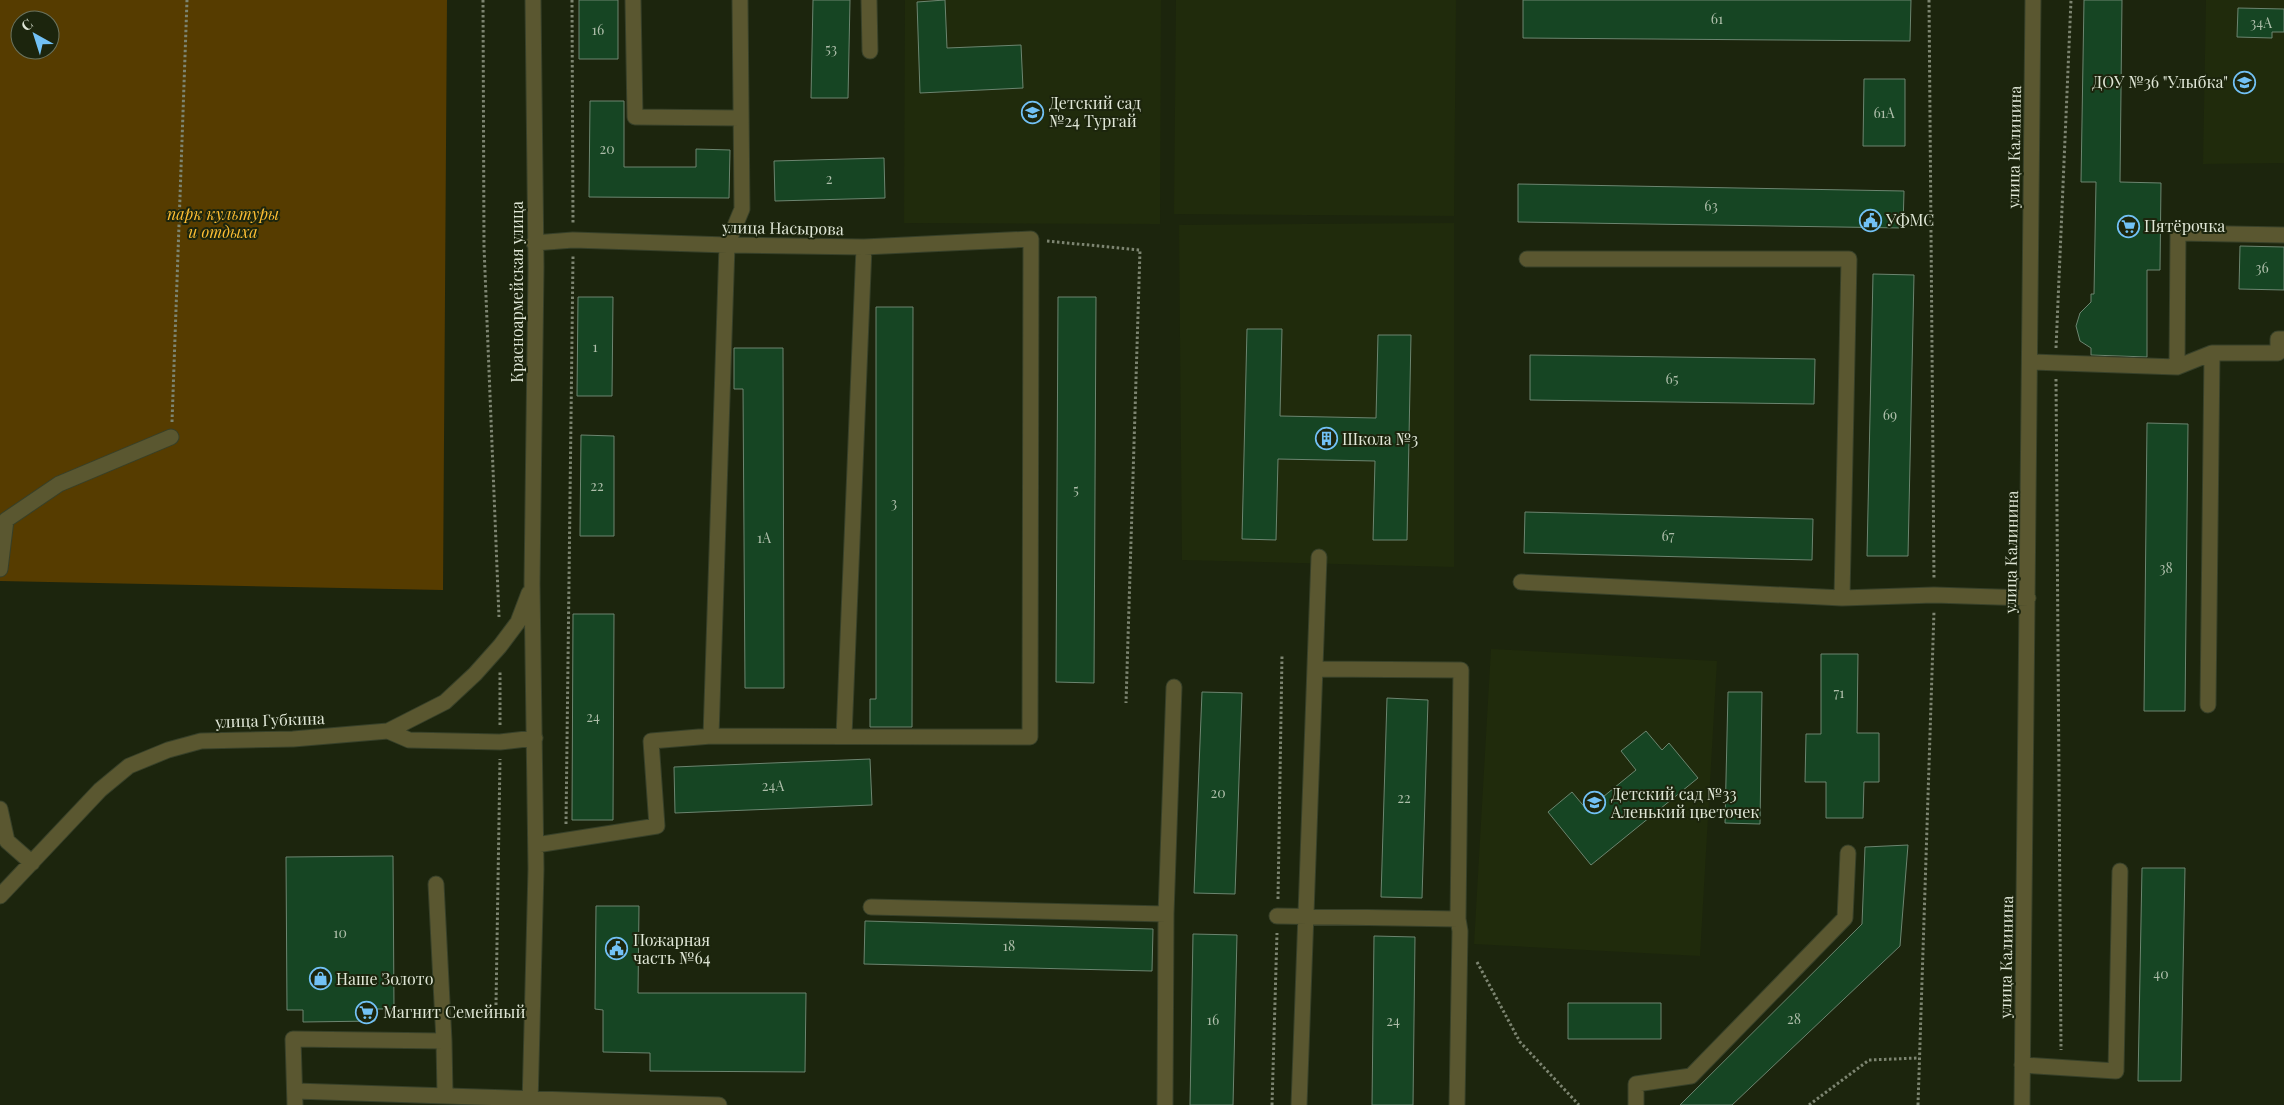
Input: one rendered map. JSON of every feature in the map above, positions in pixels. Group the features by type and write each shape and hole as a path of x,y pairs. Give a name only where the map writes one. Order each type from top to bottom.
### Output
{"street":[{"name":"Красноармейская улица","path":"530,1102 536,845 532,584 536,267 534,243 534,0"},
{"path":"633,0 635,117 741,118"},
{"path":"711,736 726,245 742,209 740,0"},
{"path":"869,0 870,51"},
{"name":"улица Калинина","path":"2022,1105 2031,362 2033,0"},
{"path":"2177,367 2178,233 2284,235"},
{"path":"536,845 566,842 657,826 651,741 711,736 1030,737 1031,239"},
{"name":"улица Насырова","path":"534,243 573,240 864,247 1031,239"},
{"path":"844,736 864,247"},
{"path":"1527,259 1849,259 1842,598"},
{"path":"2031,362 2177,367 2212,353 2278,354 2278,339 2284,339"},
{"path":"2208,705 2212,353"},
{"path":"0,569 6,520 59,484 171,437"},
{"path":"1299,1105 1319,557"},
{"path":"1521,582 1842,598 1934,595 2028,598"},
{"name":"улица Губкина","path":"0,896 100,790 129,766 168,750 201,741 292,739 388,731 445,702 476,674 518,622 532,584"},
{"path":"1315,669 1461,670 1457,1105"},
{"path":"1165,1105 1166,914 1174,687"},
{"path":"388,731 410,740 500,742 535,738"},
{"path":"0,809 7,841 32,862"},
{"path":"1636,1105 1636,1084 1691,1076 1844,918 1848,853"},
{"path":"2022,1065 2116,1071 2120,871"},
{"path":"436,884 445,1095"},
{"path":"870,907 1166,914"},
{"path":"1277,916 1458,919"},
{"path":"444,1041 293,1039 295,1098 445,1095 530,1102 719,1105"}],"path":[{"path":"171,437 187,0"},
{"path":"483,0 484,247 500,646 496,1005"},
{"path":"566,842 573,240 572,0"},
{"path":"1918,1105 1934,595 1929,0"},
{"path":"2061,1067 2056,363 2071,0"},
{"path":"1031,239 1140,250 1126,703"},
{"path":"1272,1105 1282,655"},
{"path":"1474,957 1520,1042 1579,1105"},
{"path":"1809,1105 1869,1060 1918,1058"}],"shaded area":[{"name":"Детский сад №24 Тургай","path":"905,0 1161,0 1160,224 904,223"},
{"path":"1176,0 1456,0 1454,216 1174,214"},
{"name":"ДОУ №36 \"Улыбка\"","path":"2206,0 2284,0 2284,163 2203,164"},
{"path":"1454,223 1454,567 1182,560 1179,225"},
{"name":"Детский сад №33 Аленький цветочек","path":"1491,649 1717,661 1700,956 1474,944"}],"green space":[{"name":"парк культуры и отдыха","path":"0,0 447,0 443,590 0,581"}],"building":[{"path":"579,0 618,0 618,59 579,59"},
{"path":"813,0 850,0 848,98 811,98"},
{"path":"945,0 947,48 1021,45 1023,88 920,93 917,2"},
{"path":"1523,0 1911,0 1910,41 1523,38"},
{"path":"2084,0 2122,0 2120,182 2161,183 2160,270 2147,270 2147,357 2091,355 2091,348 2080,341 2076,326 2080,313 2091,302 2091,294 2094,294 2096,182 2081,182"},
{"path":"2238,8 2284,9 2284,32 2272,32 2272,38 2237,37"},
{"path":"1864,79 1905,79 1905,146 1863,146"},
{"path":"590,101 624,101 624,167 696,167 696,149 730,150 729,198 589,197"},
{"path":"884,158 885,198 775,201 774,161"},
{"path":"1518,184 1904,191 1903,228 1518,222"},
{"path":"2240,246 2284,247 2284,290 2239,289"},
{"path":"1873,274 1914,275 1908,556 1867,556"},
{"path":"578,297 613,297 612,396 577,396"},
{"path":"1058,297 1096,297 1094,683 1056,682"},
{"path":"876,307 913,307 912,727 870,727 870,699 876,699"},
{"name":"Школа №3","path":"1247,329 1282,329 1280,416 1376,418 1378,335 1411,335 1407,540 1373,540 1375,461 1278,459 1276,540 1242,539"},
{"path":"734,348 783,348 784,688 745,688 743,389 734,389"},
{"path":"1530,355 1815,359 1814,404 1530,400"},
{"path":"2147,423 2188,424 2185,711 2144,711"},
{"path":"581,435 614,436 614,536 580,536"},
{"path":"1525,512 1813,519 1812,560 1524,553"},
{"path":"573,614 614,614 613,820 572,820"},
{"path":"1821,654 1858,654 1857,733 1879,733 1879,782 1864,782 1863,818 1826,818 1826,782 1805,782 1806,734 1821,734"},
{"path":"1202,692 1242,693 1235,894 1194,893"},
{"path":"1728,692 1762,692 1760,824 1725,823"},
{"path":"1387,698 1428,700 1422,898 1381,897"},
{"path":"1646,731 1662,750 1669,743 1698,778 1591,865 1548,812 1572,792 1587,810 1636,770 1621,751"},
{"path":"870,759 872,805 675,813 674,767"},
{"path":"1908,845 1900,946 1732,1105 1680,1105 1862,924 1865,847"},
{"path":"393,856 394,1009 375,1009 375,1021 303,1022 303,1010 287,1010 286,857"},
{"path":"2142,868 2185,868 2181,1081 2138,1081"},
{"name":"Пожарная часть №64","path":"596,906 639,906 638,993 806,993 805,1072 650,1071 650,1053 603,1052 603,1010 595,1009"},
{"path":"865,921 1153,929 1152,971 864,964"},
{"path":"1193,934 1237,935 1233,1105 1190,1105"},
{"path":"1374,936 1415,937 1413,1105 1372,1105"},
{"path":"1568,1003 1661,1003 1661,1039 1568,1039"}],"place":[{"name":"ДОУ №36 \"Улыбка\"","path":"2244,82"},
{"name":"Детский сад №24 Тургай","path":"1033,112"},
{"name":"УФМС","path":"1870,220"},
{"name":"Пятёрочка","path":"2128,226"},
{"name":"Школа №3","path":"1326,439"},
{"name":"Детский сад №33 Аленький цветочек","path":"1595,803"},
{"name":"Пожарная часть №64","path":"617,949"},
{"name":"Наше Золото","path":"320,979"},
{"name":"Магнит Семейный","path":"367,1012"}]}
